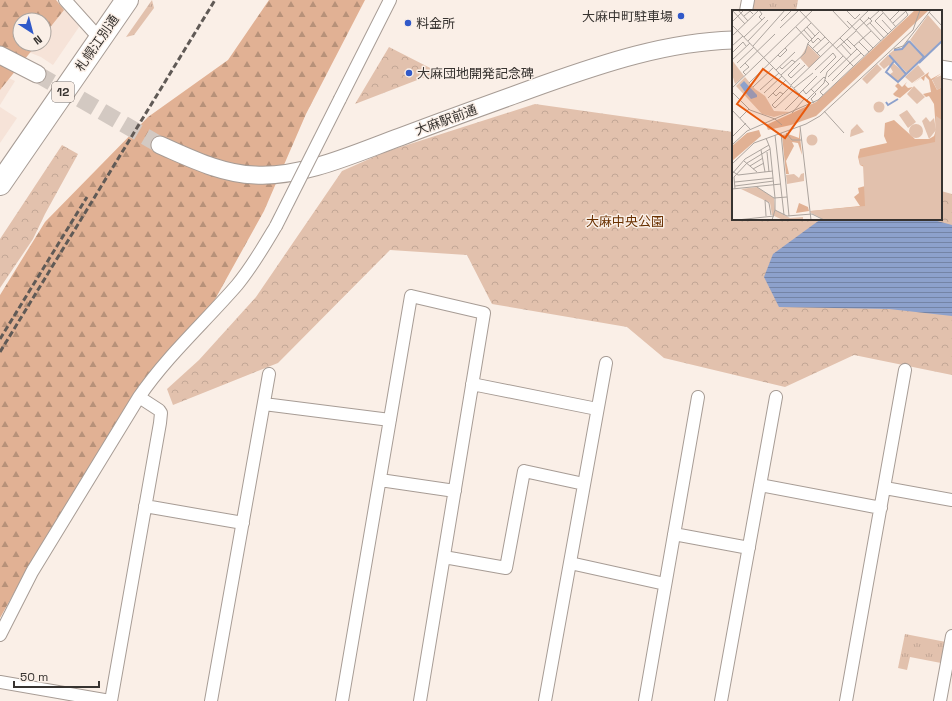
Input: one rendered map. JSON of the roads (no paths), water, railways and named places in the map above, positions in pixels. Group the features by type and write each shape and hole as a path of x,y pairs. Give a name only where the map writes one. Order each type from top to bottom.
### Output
{"highway":[{"name":"札幌江別通","path":"0,184 127,0"}],"street":[{"path":"65,0 100,39"},
{"path":"0,635 32,572 138,397 157,371 238,284 259,254 276,226 390,0"},
{"path":"746,10 748,0"},
{"name":"大麻駅前通","path":"160,145 201,163 244,174 271,175 308,168 354,154 499,100 619,59 697,42 732,40"},
{"path":"0,55 37,74"},
{"path":"942,69 952,71"},
{"path":"342,701 411,296 484,313 420,701"},
{"path":"545,701 606,363"},
{"path":"846,701 905,370"},
{"path":"211,701 269,374"},
{"path":"472,384 597,409"},
{"path":"0,682 77,698 111,701 160,413 138,397"},
{"path":"645,701 698,397"},
{"path":"721,701 776,397"},
{"path":"264,404 390,420"},
{"path":"444,557 506,568 524,471 584,484"},
{"path":"380,480 455,491"},
{"path":"760,485 881,508"},
{"path":"885,488 952,500"},
{"path":"145,506 243,523"},
{"path":"674,534 748,548"},
{"path":"570,563 666,584"},
{"path":"940,701 952,636"}],"water":[{"path":"820,220 934,220 952,225 952,316 889,309 779,307 764,277 773,254"}],"tunnel":[{"path":"37,74 160,145"}],"railway":[{"path":"0,352 215,0"},
{"path":"0,339 87,197"}],"place":[{"name":"大麻中町駐車場","path":"681,16"},
{"name":"料金所","path":"408,23"},
{"name":"大麻団地開発記念碑","path":"409,73"}],"park label":[{"name":"大麻中央公園","path":"625,221"}]}
